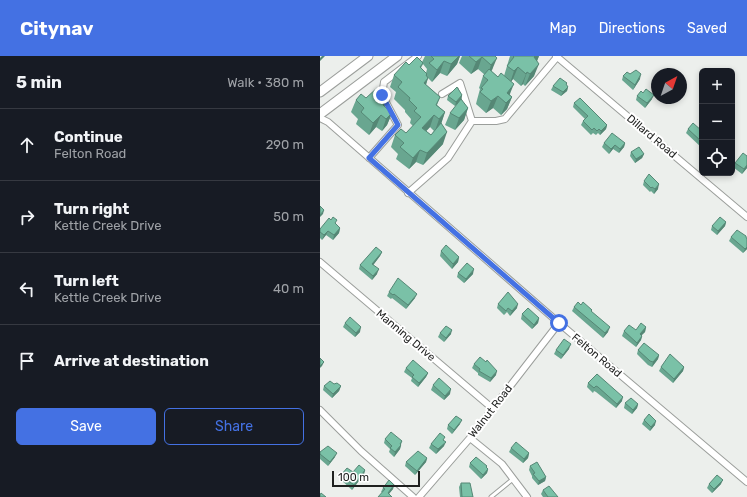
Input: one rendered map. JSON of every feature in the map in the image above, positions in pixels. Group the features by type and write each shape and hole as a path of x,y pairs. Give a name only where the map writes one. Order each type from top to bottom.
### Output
{"main road":[{"path":"320,92 368,56"},
{"path":"320,114 397,56"}],"street":[{"path":"369,158 398,125 382,95 384,82 418,56"},
{"path":"472,121 496,121 506,119 557,57"},
{"name":"Dillard Road","path":"557,57 747,217"},
{"path":"442,94 460,84 472,121"},
{"name":"Felton Road","path":"320,118 328,122 559,323 747,482"},
{"path":"408,192 448,158 472,121"},
{"name":"Manning Drive","path":"320,262 492,408"},
{"name":"Walnut Road","path":"419,497 470,438 559,323"},
{"path":"320,410 361,451 413,497"},
{"path":"470,438 502,464 527,497"}],"lane":[{"path":"491,497 513,480"}],"building":[{"path":"431,56 459,56 451,64 444,61 437,70 429,63 434,59"},
{"path":"469,56 495,56 497,58 491,65 482,57 476,62"},
{"path":"513,56 535,56 534,57 539,64 530,74 527,72 526,74 518,67 514,71 507,66 514,57"},
{"path":"417,57 423,63 420,67 427,74 426,75 428,78 424,83 440,97 436,105 445,112 439,119 434,115 422,128 431,135 441,123 447,132 427,153 420,150 413,158 400,147 404,143 395,135 401,129 406,133 421,117 414,111 417,108 409,100 410,98 398,87 402,82 394,75 406,62 409,65"},
{"path":"489,69 498,77 501,73 514,84 507,93 512,97 506,103 498,96 491,101 480,92 483,89 481,88 488,80 483,76"},
{"path":"636,70 641,74 635,85 623,76 627,72 630,74"},
{"path":"560,78 567,83 566,84 568,87 563,92 553,86"},
{"path":"457,87 462,95 456,102 448,96"},
{"path":"377,88 388,98 383,105 392,113 386,119 381,115 373,123 361,112 364,108 356,100 361,94 366,98"},
{"path":"646,89 651,93 651,98 647,103 637,96 641,91 643,93"},
{"path":"580,98 607,125 601,131 599,129 597,131 594,128 592,130 583,121 588,116 574,103"},
{"path":"461,99 468,108 459,118 450,113"},
{"path":"693,123 699,128 699,139 688,129"},
{"path":"612,133 625,143 620,149 615,145 611,149 604,143"},
{"path":"639,147 644,154 636,159 631,152"},
{"path":"743,153 747,156 747,165 744,169 735,163"},
{"path":"649,174 659,184 655,189 652,187 651,188 644,181"},
{"path":"320,206 324,210 320,215"},
{"path":"333,217 337,220 335,223 340,228 334,235 328,231 324,235 320,232 320,229 329,218 331,220"},
{"path":"720,217 726,222 718,231 712,226"},
{"path":"737,230 746,236 747,247 745,249 731,237"},
{"path":"446,245 459,257 453,264 441,251"},
{"path":"376,247 382,252 372,264 379,269 373,276 360,265"},
{"path":"467,263 474,269 466,279 458,273"},
{"path":"398,278 417,294 408,305 389,292"},
{"path":"508,292 518,304 512,311 508,308 506,311 498,304"},
{"path":"578,302 581,305 583,302 610,327 605,333 574,307"},
{"path":"528,308 539,318 534,325 522,314"},
{"path":"350,317 361,327 356,333 345,323"},
{"path":"641,323 646,327 640,334 642,336 637,343 624,331 629,325 636,330"},
{"path":"446,326 452,330 446,338 440,333"},
{"path":"564,339 571,344 563,355 556,350"},
{"path":"644,343 659,355 653,362 638,350"},
{"path":"670,354 684,367 674,379 661,367"},
{"path":"480,357 486,362 487,360 497,371 491,378 479,371 480,369 474,364"},
{"path":"320,358 324,362 320,366"},
{"path":"413,360 428,373 419,383 412,377 414,375 406,368"},
{"path":"597,374 623,397 617,404 598,387 596,386 594,388 588,383"},
{"path":"439,378 451,389 445,396 433,385"},
{"path":"330,381 341,386 333,394 324,386"},
{"path":"631,398 638,404 633,410 625,403"},
{"path":"649,414 656,421 651,427 644,420"},
{"path":"456,416 462,420 454,430 448,425"},
{"path":"391,432 402,441 400,444 401,445 395,452 390,448 392,446 385,439"},
{"path":"440,433 445,437 443,440 446,442 438,449 431,444"},
{"path":"516,442 529,453 524,459 511,448"},
{"path":"328,446 337,453 330,462 320,454 320,452"},
{"path":"418,451 427,458 417,471 406,462"},
{"path":"476,457 487,466 486,467 488,469 483,475 470,463"},
{"path":"537,462 546,477 539,481 533,474 535,473 530,466"},
{"path":"359,465 365,470 354,485 341,475 347,468 353,472"},
{"path":"717,475 723,480 714,489 709,484"},
{"path":"389,480 394,485 388,493 392,497 378,497 385,489 383,488"},
{"path":"461,483 470,483 473,497 462,497"},
{"path":"549,486 558,497 548,497 543,490"},
{"path":"321,493 326,497 320,497"}],"route":[{"path":"382,95 398,125 369,158 559,323"}]}
